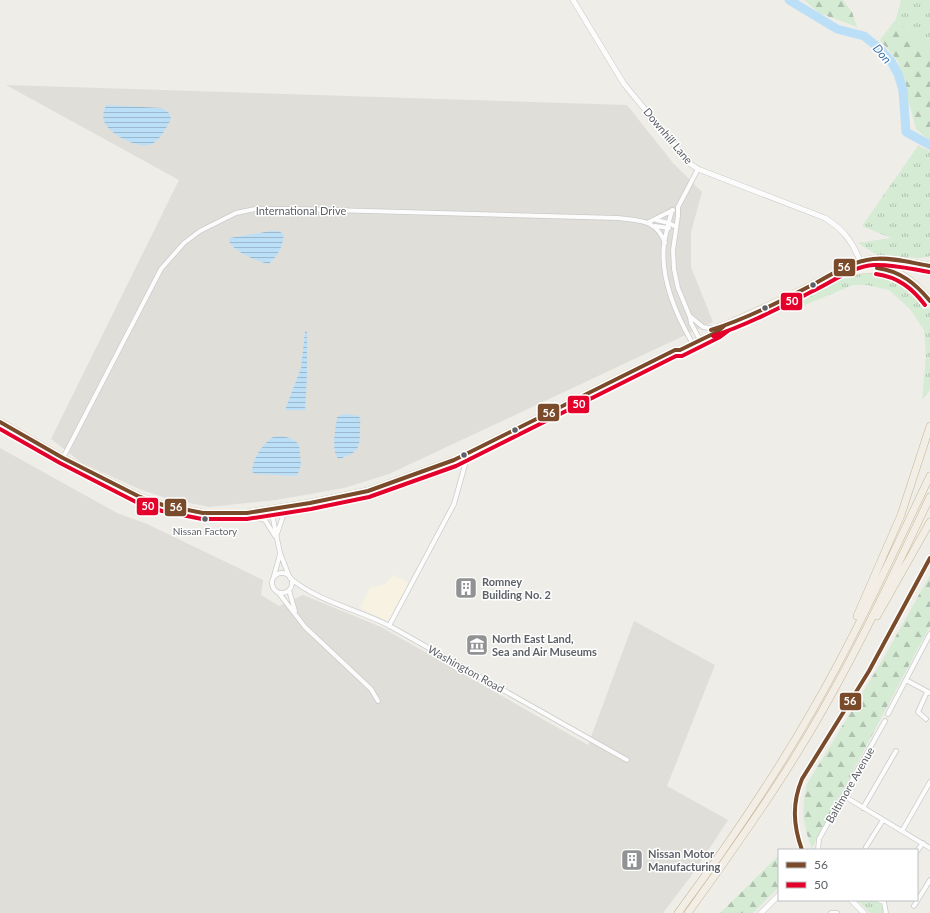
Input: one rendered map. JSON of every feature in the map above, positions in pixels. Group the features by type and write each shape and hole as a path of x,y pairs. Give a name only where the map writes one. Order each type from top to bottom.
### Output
{"highway":[{"path":"824,690 901,515 930,426"},
{"path":"678,913 777,769 824,690 865,611 930,476"},
{"path":"688,913 796,756 847,664 888,585 930,497"},
{"path":"847,664 868,632 930,522"}],"main road":[{"path":"696,340 714,329 724,326 836,273 846,266 860,261 873,259 898,260 930,266"},
{"path":"836,273 868,268 893,271 911,281 930,301"},
{"path":"0,422 63,458 140,497 162,505 203,513 235,514 304,504 368,491 454,460 675,350 678,346 721,330 724,326"}],"street":[{"name":"Downhill Lane","path":"573,0 624,84 689,163 698,169 826,218 837,225 848,238 860,261"},
{"path":"696,340 690,316 675,278 673,250 678,207 698,169"},
{"name":"International Drive","path":"63,458 161,268 184,243 200,231 236,213 255,209 618,218 649,222 678,207"},
{"path":"672,210 665,243 664,260 668,287 674,306 696,340"},
{"path":"655,220 669,223 676,227"},
{"name":"International Drive","path":"649,222 655,226 668,228 676,227"},
{"name":"International Drive","path":"655,226 665,243"},
{"path":"690,316 703,327 714,329"},
{"path":"389,626 454,504 465,465"},
{"path":"276,536 283,516 304,504"},
{"path":"271,509 280,553 292,583 290,589 297,615"},
{"path":"235,514 263,518 269,525 278,542"},
{"path":"280,553 272,585 308,631 371,689 378,701"},
{"path":"802,849 793,814 797,790 802,779 869,671 930,558"},
{"path":"274,577 279,574 289,577 300,587"},
{"path":"278,592 284,593 290,589 300,587"},
{"name":"Washington Road","path":"300,587 389,626 627,760"},
{"path":"888,714 929,639 930,634"},
{"path":"906,680 929,692 918,712 926,719"},
{"name":"Baltimore Avenue","path":"818,849 819,839 885,721"},
{"path":"864,808 896,751"},
{"path":"902,831 930,782"},
{"path":"844,796 930,848"},
{"path":"866,847 883,820"},
{"path":"918,850 923,843"},
{"path":"918,900 930,880"},
{"path":"761,913 778,896"},
{"path":"852,901 864,913"},
{"path":"886,901 886,913"},
{"path":"914,906 917,901"},
{"path":"831,913 837,913"}],"shaded area":[{"path":"6,85 627,105 673,163 702,192 691,232 691,267 713,322 389,474 344,488 276,500 209,507 166,498 139,489 82,463 51,439 179,180"},
{"name":"Nissan Motor Manufacturing","path":"0,448 117,513 147,524 263,580 261,595 279,606 303,595 381,627 588,745 634,621 715,665 667,786 728,820 694,872 663,913 0,913"},
{"path":"394,575 409,583 388,622 360,608 370,588 383,585"}],"green space":[{"path":"804,0 843,0 852,12 857,27 819,13"},
{"path":"901,0 930,0 930,55 923,44 896,19"},
{"path":"896,19 923,44 930,55 930,141 916,129 898,61 880,40"},
{"path":"918,146 930,151 930,256 921,258 879,256 858,243 891,238 862,226"},
{"path":"853,273 886,273 910,284 930,310 930,390 922,400 926,356 924,330 910,309 889,290 867,285 853,285 805,305 798,297 824,284"},
{"path":"930,575 930,626 812,848 804,824 803,809 807,784 883,659"},
{"path":"778,856 778,888 753,913 720,913"},
{"path":"858,901 875,901 881,904 884,913 870,913"}],"water":[{"path":"106,105 162,108 169,113 171,119 158,140 152,144 140,145 125,140 111,131 103,117"},
{"path":"279,231 283,234 283,242 274,259 268,264 241,252 229,241 230,238"},
{"path":"307,331 305,410 285,410 301,368 305,332"},
{"path":"344,414 359,416 360,441 354,452 339,459 336,455 334,445 335,433 337,417"},
{"path":"273,437 287,437 297,442 299,445 301,465 297,476 256,474 252,472 252,467 259,452"}],"waterway":[{"name":"Don","path":"789,0 837,29 864,36 879,48 891,61 898,74 903,90 906,132 930,145"}],"transit line":[{"name":"56","path":"711,330 737,321 763,309 814,284 842,268 857,262 873,259 887,259 930,266"},
{"name":"50","path":"713,336 764,315 858,268 874,265 888,265 929,272"},
{"name":"56","path":"877,268 893,272 913,283 930,301"},
{"name":"50","path":"876,274 884,275 904,284 915,293 925,305"},
{"name":"56","path":"0,422 63,458 140,497 163,505 203,513 247,513 310,503 368,491 454,460 675,350 680,350 717,332 724,326"},
{"name":"50","path":"0,429 60,463 138,503 162,511 202,519 247,519 311,509 369,497 456,466 676,356 682,356 720,337 728,331"},
{"name":"56","path":"802,849 795,823 795,805 802,779 869,671 930,558"}],"place":[{"name":"Nissan Factory","path":"205,519"},
{"name":"Romney Building No. 2","path":"466,588"},
{"name":"North East Land, Sea and Air Museums","path":"477,645"},
{"name":"Nissan Motor Manufacturing","path":"632,860"}]}
